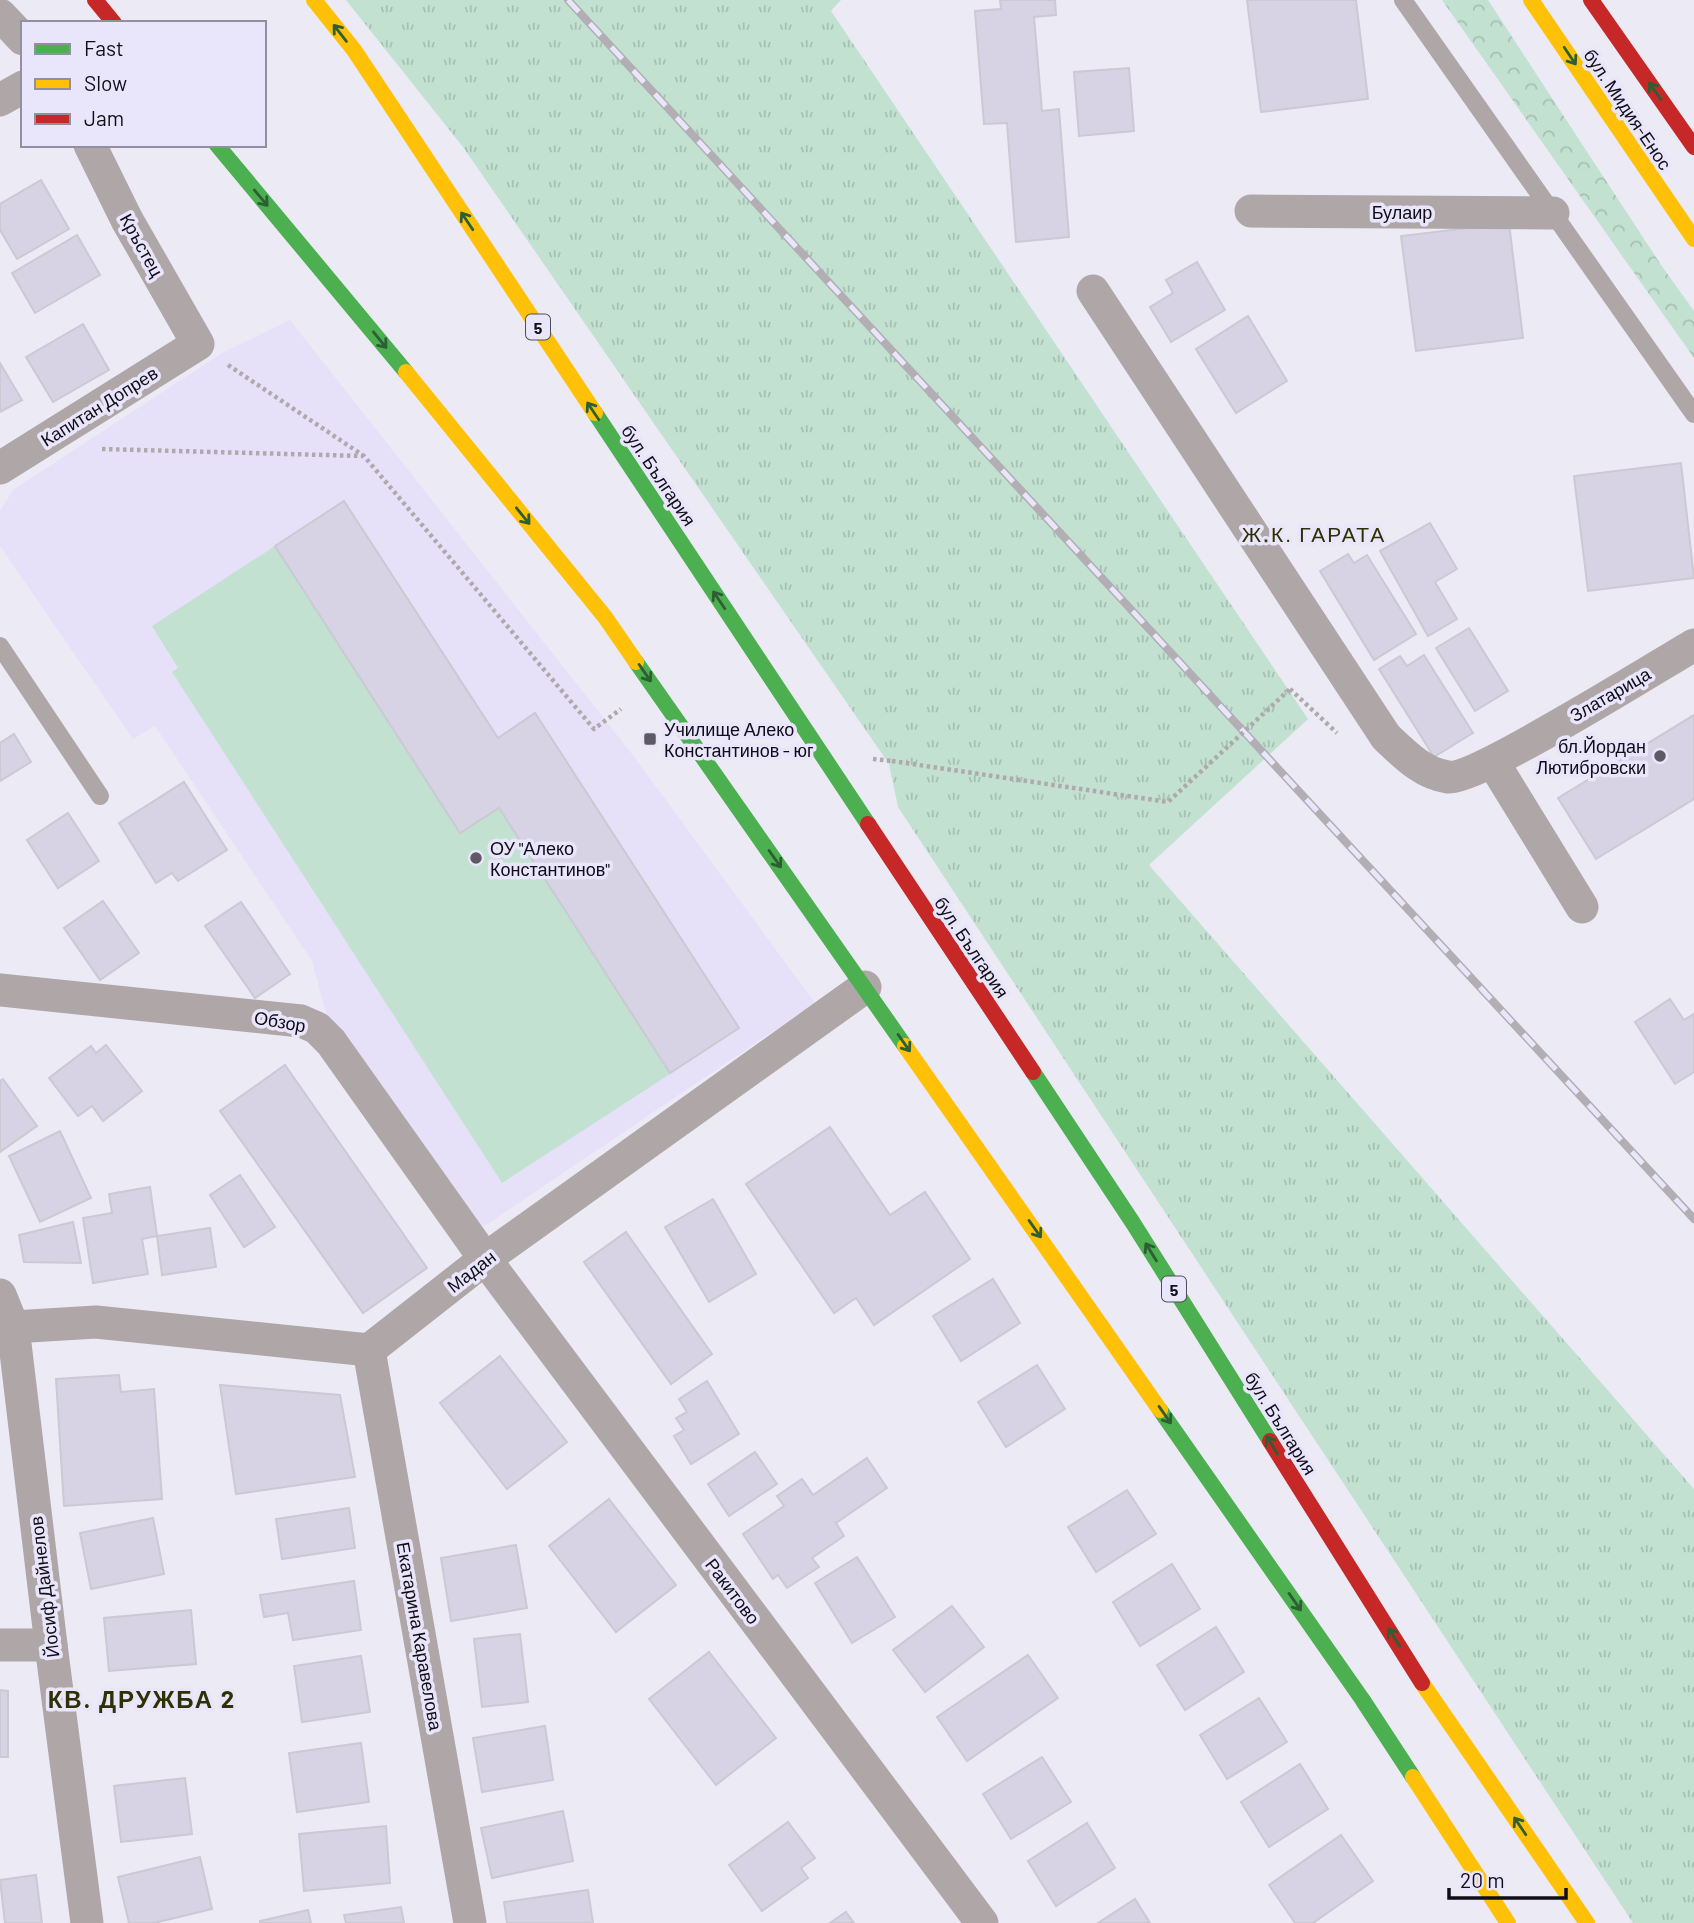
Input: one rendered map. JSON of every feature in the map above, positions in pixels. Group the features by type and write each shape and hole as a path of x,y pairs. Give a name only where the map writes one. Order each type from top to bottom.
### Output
{"main road":[{"path":"96,0 112,21"},
{"name":"бул. България","path":"314,0 354,50 1110,1189 1421,1681 1587,1923"},
{"name":"бул. Мидия-Енос","path":"1531,0 1694,239"},
{"name":"бул. Мидия-Енос","path":"1591,0 1694,147"},
{"path":"219,147 337,287 605,617 1362,1699 1508,1923"}],"street":[{"path":"0,15 21,37"},
{"path":"0,100 21,87"},
{"name":"Кръстец","path":"91,147 127,220 198,344"},
{"name":"Булаир","path":"1251,211 1553,213"},
{"name":"Златарица","path":"1093,291 1386,737 1420,768 1450,777 1493,762 1694,645"},
{"name":"Капитан Допрев","path":"13,451 198,344"},
{"path":"1493,762 1582,908"},
{"name":"Мадан","path":"369,1350 485,1259 865,987"},
{"name":"Обзор","path":"0,989 301,1021 317,1028 331,1042 485,1259"},
{"name":"Ракитово","path":"485,1259 982,1923"},
{"name":"Йосиф Дайнелов","path":"0,1295 13,1327 87,1923"},
{"path":"13,1327 96,1322 369,1350"},
{"name":"Екатарина Каравелова","path":"369,1350 470,1923"},
{"path":"0,1645 51,1645"}],"lane":[{"path":"1403,0 1694,414"},
{"path":"0,646 100,796"}],"path":[{"path":"198,344 364,456 594,729 630,701"},
{"path":"13,451 364,456"},
{"path":"870,759 1168,802 1290,689"}],"shaded area":[{"name":"ОУ \"Алеко Константинов\"","path":"290,320 632,754 815,1003 483,1227 327,1017 312,961 155,726 133,739 0,546 0,511 13,490 222,353"}],"green space":[{"path":"346,0 841,0 831,11 1308,719 1149,865 1694,1489 1694,1923 1633,1923 898,807 889,764 463,147"},
{"path":"1442,0 1488,0 1661,265 1694,311 1694,358"},
{"path":"275,546 460,832 499,808 670,1074 502,1183 172,672 178,668 152,626"}],"building":[{"path":"1000,0 1055,0 1056,15 1034,17 1042,111 1059,109 1069,237 1016,242 1007,123 984,124 975,11 1001,9"},
{"path":"1247,0 1356,0 1368,99 1261,112"},
{"path":"1129,68 1134,131 1079,136 1074,72"},
{"path":"41,180 69,229 17,259 0,230 0,204"},
{"path":"1509,223 1523,338 1416,351 1401,236"},
{"path":"77,235 100,275 35,313 12,273"},
{"path":"1197,262 1225,310 1171,342 1150,307 1173,293 1166,280"},
{"path":"1248,316 1287,381 1236,413 1196,349"},
{"path":"83,324 109,370 53,402 26,357"},
{"path":"0,363 22,400 0,412"},
{"path":"1681,463 1694,578 1588,591 1574,476"},
{"path":"344,501 498,738 535,713 739,1028 670,1073 499,808 460,833 275,546"},
{"path":"1430,523 1457,569 1435,582 1457,619 1428,636 1380,551"},
{"path":"1348,554 1354,563 1367,555 1416,634 1374,660 1320,571"},
{"path":"1469,628 1508,691 1475,711 1436,648"},
{"path":"1424,655 1473,733 1434,757 1379,669 1400,656 1407,666"},
{"name":"бл.Йордан Лютибровски","path":"1694,715 1694,799 1596,859 1558,798"},
{"path":"14,734 31,762 0,781 0,743"},
{"path":"184,782 227,850 178,881 172,873 156,883 119,823"},
{"path":"68,813 99,861 58,888 27,840"},
{"path":"103,901 139,953 100,980 64,928"},
{"path":"241,902 290,974 255,998 205,926"},
{"path":"1670,999 1684,1020 1694,1014 1694,1072 1675,1084 1635,1022"},
{"path":"106,1045 142,1091 103,1121 92,1106 78,1116 49,1078 91,1046 96,1053"},
{"path":"285,1065 427,1268 363,1313 220,1111"},
{"path":"3,1079 37,1126 0,1152 0,1081"},
{"path":"830,1127 890,1215 925,1192 970,1259 874,1325 856,1298 834,1313 746,1184"},
{"path":"60,1131 91,1198 40,1222 9,1156"},
{"path":"240,1175 275,1227 244,1247 210,1195"},
{"path":"150,1187 157,1236 142,1239 148,1274 93,1283 83,1218 112,1213 109,1194"},
{"path":"713,1199 756,1274 709,1302 665,1227"},
{"path":"73,1222 81,1263 24,1262 19,1235"},
{"path":"210,1228 216,1267 162,1275 157,1236"},
{"path":"626,1232 712,1354 671,1384 584,1262"},
{"path":"993,1279 1020,1323 961,1361 933,1316"},
{"path":"500,1356 567,1442 507,1489 440,1403"},
{"path":"1037,1365 1065,1409 1006,1447 978,1402"},
{"path":"119,1375 121,1392 154,1389 162,1499 64,1506 56,1379"},
{"path":"707,1381 739,1434 691,1464 674,1436 684,1430 676,1418 687,1412 679,1399"},
{"path":"220,1385 340,1395 355,1477 236,1494"},
{"path":"755,1452 777,1484 729,1516 708,1484"},
{"path":"867,1458 887,1488 836,1523 844,1536 812,1558 819,1567 787,1588 778,1575 773,1579 743,1534 784,1506 777,1496 802,1479 813,1495"},
{"path":"1127,1490 1156,1534 1096,1572 1068,1527"},
{"path":"609,1499 676,1585 616,1632 549,1546"},
{"path":"349,1508 355,1548 282,1559 276,1519"},
{"path":"153,1518 164,1574 91,1589 80,1533"},
{"path":"516,1545 527,1608 451,1621 441,1558"},
{"path":"857,1557 895,1617 852,1643 815,1583"},
{"path":"1172,1564 1200,1609 1140,1646 1113,1602"},
{"path":"354,1581 361,1630 293,1640 288,1613 264,1617 260,1595"},
{"path":"952,1606 984,1647 925,1692 893,1650"},
{"path":"191,1610 196,1664 109,1671 104,1618"},
{"path":"1216,1627 1244,1672 1185,1710 1157,1665"},
{"path":"520,1634 528,1702 482,1707 474,1639"},
{"path":"709,1652 776,1738 716,1785 649,1699"},
{"path":"1028,1655 1058,1698 967,1761 937,1717"},
{"path":"361,1656 370,1712 302,1722 294,1666"},
{"path":"0,1690 8,1691 8,1757 0,1757"},
{"path":"1259,1698 1287,1742 1227,1779 1200,1735"},
{"path":"545,1726 553,1780 482,1792 473,1738"},
{"path":"361,1743 369,1802 297,1812 289,1753"},
{"path":"1042,1757 1071,1802 1011,1839 983,1794"},
{"path":"1300,1764 1328,1809 1269,1847 1241,1802"},
{"path":"185,1778 192,1834 121,1842 114,1786"},
{"path":"563,1811 573,1861 492,1878 481,1828"},
{"path":"788,1822 815,1858 801,1868 808,1878 762,1911 729,1865"},
{"path":"1087,1823 1115,1868 1056,1906 1028,1861"},
{"path":"386,1826 390,1883 304,1891 299,1834"},
{"path":"1341,1835 1373,1881 1313,1923 1295,1923 1269,1885"},
{"path":"200,1857 212,1909 154,1923 129,1923 118,1877"},
{"path":"36,1875 42,1923 5,1923 0,1880"},
{"path":"588,1890 593,1923 507,1923 504,1902"},
{"path":"1135,1899 1150,1923 1098,1923"},
{"path":"401,1907 404,1923 346,1923 344,1915"},
{"path":"308,1910 311,1923 260,1923 260,1921"},
{"path":"846,1912 854,1923 830,1923"}],"railway":[{"path":"568,0 1694,1219"}],"traffic: fast":[{"path":"219,147 406,372"},
{"path":"595,413 868,824"},
{"path":"636,662 905,1046"},
{"path":"1033,1072 1133,1223 1270,1441"},
{"path":"1160,1410 1362,1699 1413,1777"}],"traffic: slow":[{"path":"314,0 354,50 595,413"},
{"path":"1531,0 1694,239"},
{"path":"406,372 605,617 636,662"},
{"path":"905,1046 1160,1410"},
{"path":"1422,1683 1587,1923"},
{"path":"1413,1777 1508,1923"}],"traffic: jam":[{"path":"95,0 112,21"},
{"path":"1591,0 1694,147"},
{"path":"868,824 1033,1072"},
{"path":"1270,1441 1422,1683"}],"place":[{"name":"Училище Алеко Константинов - юг","path":"650,739"},
{"name":"бл.Йордан Лютибровски","path":"1660,756"},
{"name":"ОУ \"Алеко Константинов\"","path":"476,858"}],"district":[{"name":"Ж.К. ГАРАТА","path":"1314,533"},
{"name":"КВ. ДРУЖБА 2","path":"142,1698"}]}
